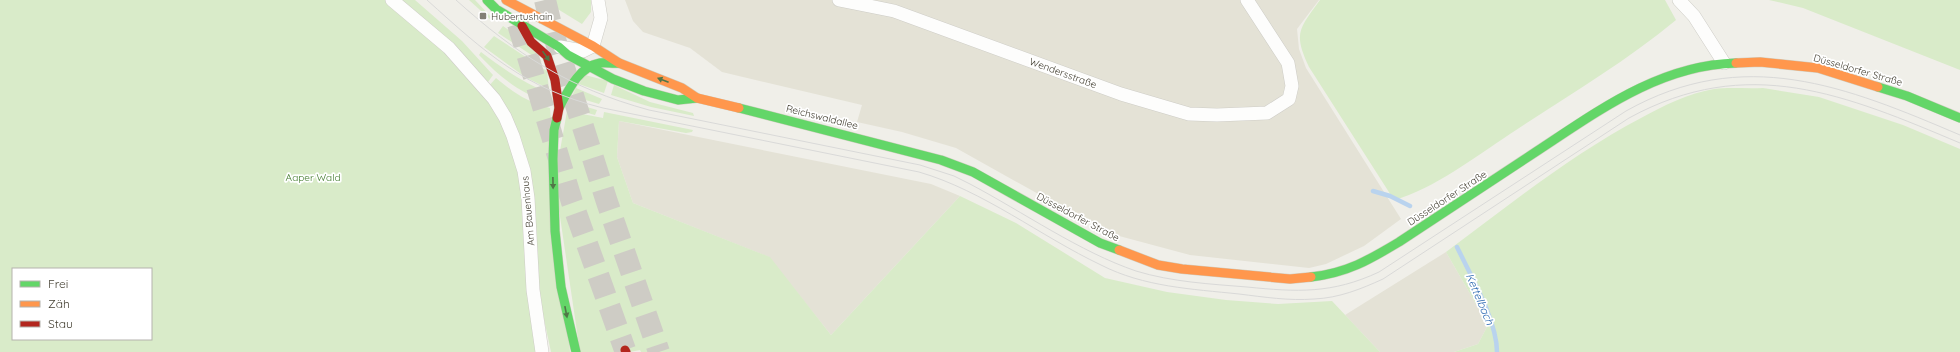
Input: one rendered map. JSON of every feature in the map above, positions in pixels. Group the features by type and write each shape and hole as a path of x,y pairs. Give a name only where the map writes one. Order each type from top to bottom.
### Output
{"main road":[{"name":"Reichswaldallee","path":"487,0 496,10 559,47 568,56 589,67 644,91 678,100 697,98 845,134 941,160"},
{"name":"Reichswaldallee","path":"506,0 593,46 619,63 682,88 697,98"},
{"path":"522,26 531,42 547,56 552,66 559,108"},
{"name":"Düsseldorfer Straße","path":"941,160 973,172 1100,243 1152,263 1182,269 1290,279 1315,277 1338,272 1362,264 1399,242 1637,88 1658,78 1685,70 1724,63 1760,62 1818,68 1907,96 1960,118"},
{"path":"576,352 561,288 554,231 554,130 559,108 578,76 589,67 601,64 619,63"}],"street":[{"name":"Am Bauenhaus","path":"392,0 449,48 494,99 505,117 513,136 524,172 528,198 533,290 542,352"},
{"path":"559,47 583,50 593,46 601,18 598,0"},
{"name":"Wendersstraße","path":"838,0 894,11 1121,94 1189,114 1217,115 1267,113 1289,99 1292,86 1288,62 1247,0"},
{"path":"1679,0 1694,16 1724,63"}],"shaded area":[{"path":"625,0 1319,0 1297,29 1299,49 1306,68 1401,219 1364,246 1326,264 1309,268 1190,255 1108,233 956,148 902,132 857,122 862,105 722,72 690,48 643,32 633,21"},
{"path":"619,121 931,184 960,196 831,335 769,257 633,203 617,157"},
{"path":"1446,252 1488,325 1478,344 1454,352 1380,352 1345,315"}],"green space":[{"name":"Aaper Wald","path":"0,0 385,0 447,52 489,99 507,130 521,170 539,352 0,352"},
{"path":"400,0 415,0 462,41 493,75 488,82"},
{"path":"469,0 475,0 492,18 491,20"},
{"path":"543,0 591,0 591,12 582,24"},
{"path":"1320,0 1665,0 1676,20 1636,51 1454,172 1409,195 1394,200 1309,67 1304,56 1300,39 1303,25"},
{"path":"1769,0 1960,0 1960,70 1803,8"},
{"path":"503,26 531,46 542,62 498,33"},
{"path":"494,36 547,71 549,89 525,77 484,47"},
{"path":"481,52 514,75 549,93 549,103 528,94 511,84 479,55"},
{"path":"585,75 608,81 604,93 579,84"},
{"path":"496,78 521,96 534,103 550,108 570,352 551,352 538,291 532,197 488,87"},
{"path":"614,85 650,102 693,113 694,116 651,107 611,95"},
{"path":"576,88 602,99 599,104 572,96"},
{"path":"1763,88 1819,97 1903,125 1960,149 1960,352 1454,352 1478,344 1488,325 1446,252 1565,164 1615,132 1649,113 1676,100 1714,89"},
{"path":"570,102 597,110 595,115 569,108"},
{"path":"567,111 603,118 604,112 693,130 692,132 686,133 619,121 617,157 633,203 770,257 831,335 960,196 1016,223 1105,278 1167,292 1226,300 1278,304 1332,301 1380,352 641,352 640,350 630,352 580,352 558,203 558,162"}],"waterway":[{"name":"Kettelbach","path":"1373,191 1390,196 1410,206"},
{"name":"Kettelbach","path":"1457,247 1488,313 1493,327 1497,352"}],"tunnel":[{"path":"545,0 553,33 607,202 659,352"},
{"path":"518,24 572,202 625,350"}],"tram line":[{"path":"427,0 468,36 507,66 528,79 575,100 603,108 919,172 966,190 1078,253 1117,272 1151,283 1168,286 1276,298 1305,299 1332,297 1383,279 1629,118 1673,98 1715,88 1756,85 1796,88 1837,97 1918,125 1960,143"},
{"path":"456,0 501,37 545,67 569,80 620,101 649,110 920,165 954,176 970,184 1073,243 1115,263 1136,271 1163,278 1219,285 1282,290 1314,290 1346,284 1379,272 1626,111 1670,91 1712,80 1753,77 1794,80 1835,88 1876,101 1960,135"}],"traffic: fast":[{"path":"487,0 496,9 559,47 568,55 613,79 644,91 678,100 697,98"},
{"path":"559,108 566,94 586,69 592,65 600,63 619,63"},
{"path":"1311,277 1347,269 1388,249 1578,124 1628,94 1653,82 1680,72 1707,66 1736,63"},
{"path":"1878,87 1907,96 1960,118"},
{"path":"739,108 941,160 973,172 1100,243 1119,250"},
{"path":"557,118 554,130 553,159 555,231 561,287 576,352"}],"traffic: slow":[{"path":"506,0 593,46 619,63 682,88 697,98 739,108"},
{"path":"1736,63 1760,62 1818,68 1878,87"},
{"path":"1119,250 1158,265 1182,269 1290,279 1311,277"}],"traffic: jam":[{"path":"522,26 531,42 547,56 555,80 559,108 557,118"}],"place":[{"name":"Hubertushain","path":"483,16"}]}
